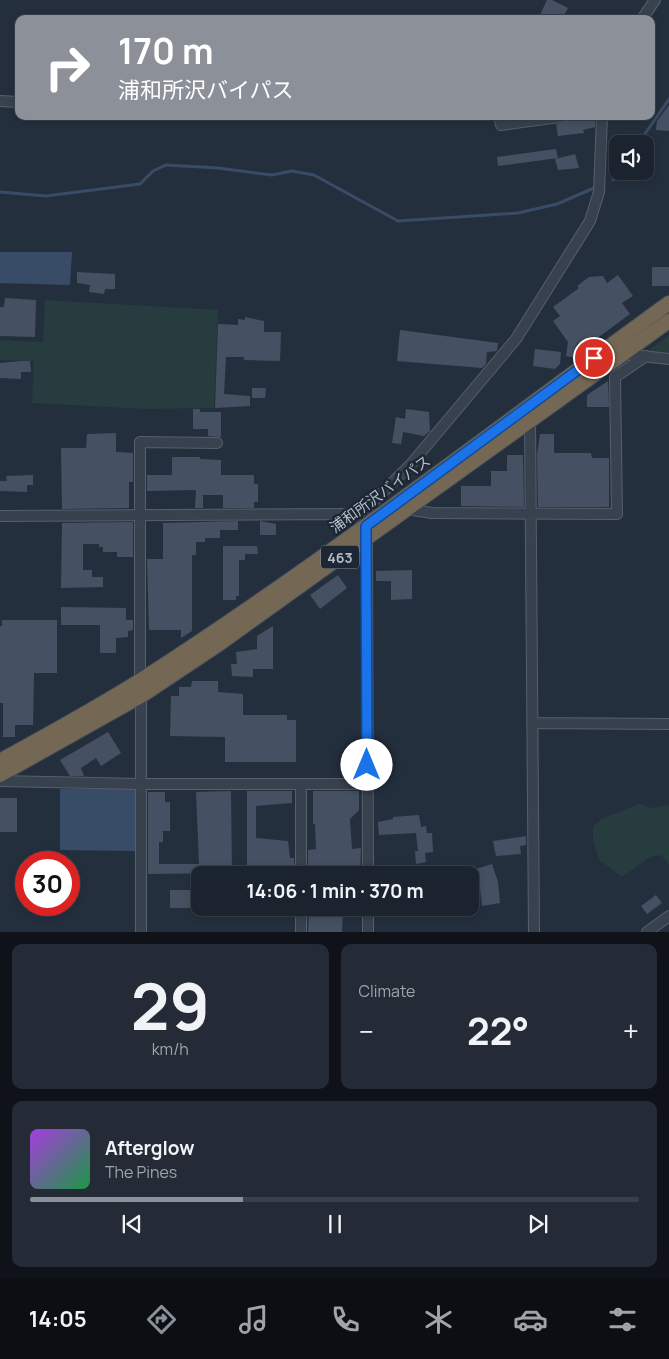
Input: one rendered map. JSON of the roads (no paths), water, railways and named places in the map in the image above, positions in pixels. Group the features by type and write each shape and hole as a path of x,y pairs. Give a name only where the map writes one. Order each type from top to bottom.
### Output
{"highway":[{"name":"浦和所沢バイパス","path":"0,761 140,680 231,620 364,527 669,303"},
{"name":"浦和所沢バイパス","path":"0,775 141,696 219,644 364,527 406,509 669,321"}],"street":[{"path":"645,15 655,0"},
{"path":"0,101 15,102"},
{"path":"499,120 500,125 537,120"},
{"path":"368,866 364,527 410,464 516,339 590,221 599,192 602,120"},
{"path":"624,354 669,359"},
{"path":"406,509 432,513 617,514 615,377 646,356"},
{"path":"530,420 534,932"},
{"path":"140,680 140,442 217,443"},
{"path":"0,516 345,514 364,527"},
{"path":"141,696 141,932"},
{"path":"533,723 669,724"},
{"path":"0,781 141,784 368,784"},
{"path":"301,784 301,866"},
{"path":"301,916 301,932"},
{"path":"368,916 368,932"},
{"path":"649,931 669,916"}],"water":[{"path":"0,252 72,252 70,285 0,283"},
{"path":"60,789 135,789 135,851 60,850"}],"waterway":[{"path":"655,119 669,99"},
{"path":"644,135 655,120"},
{"path":"0,192 46,196 140,184 153,171 166,165 218,168 272,175 292,171 314,175 398,221 518,213 557,204 594,188"}]}
